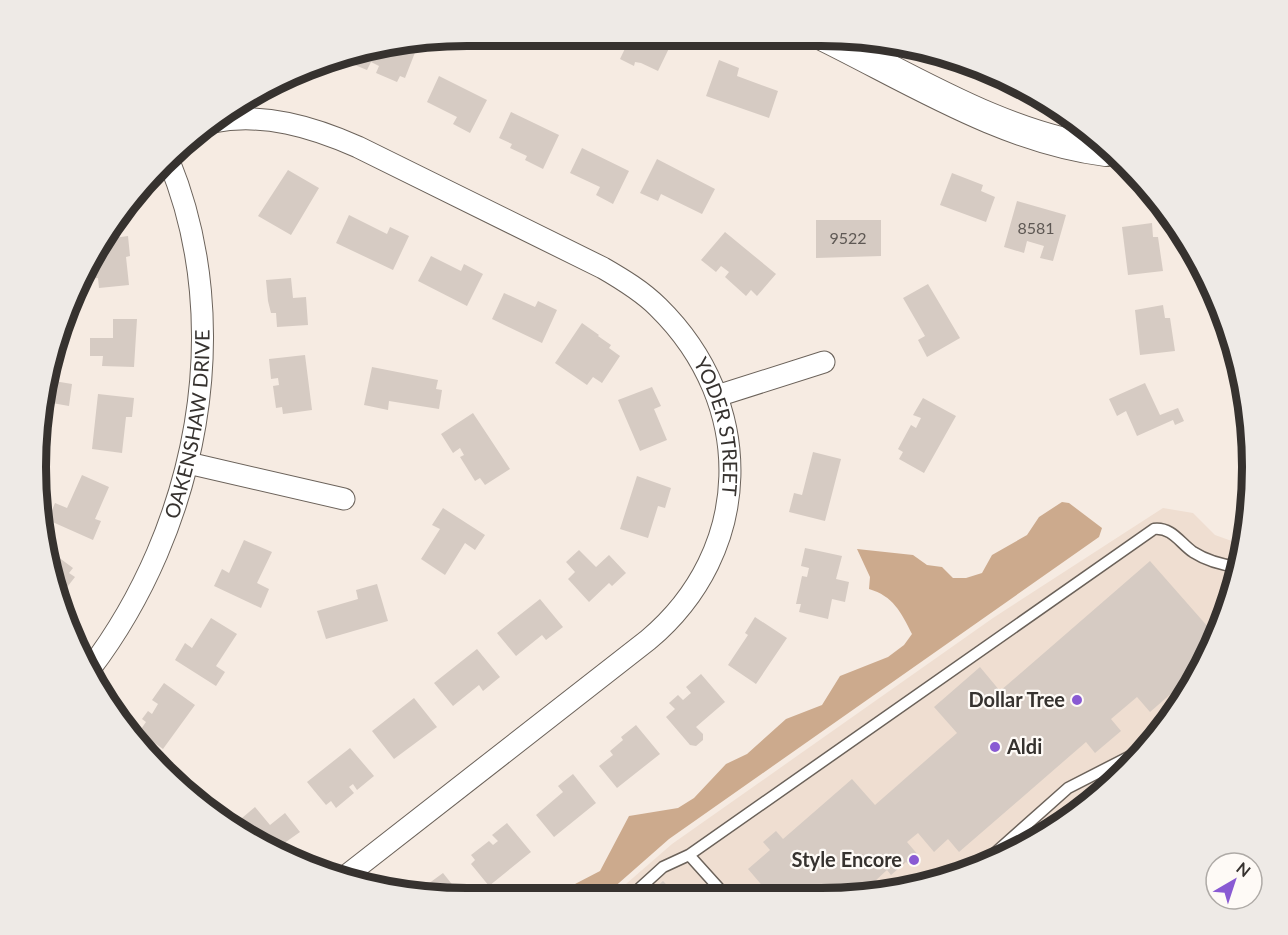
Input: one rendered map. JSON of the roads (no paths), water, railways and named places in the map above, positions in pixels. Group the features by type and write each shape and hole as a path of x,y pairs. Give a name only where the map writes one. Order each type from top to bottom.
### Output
{"street":[{"path":"846,47 998,122 1041,138 1096,149"},
{"name":"YODER STREET","path":"231,119 266,120 303,127 335,137 603,268 640,292 672,322 701,361 717,396 729,458 727,509 716,551 687,602 648,640 351,872"},
{"name":"OAKENSHAW DRIVE","path":"95,663 117,631 154,562 188,464 198,401 201,292 185,202 172,168"},
{"path":"717,396 824,362"},
{"path":"188,464 344,499"}],"lane":[{"path":"640,888 663,867 689,855 1154,529 1169,531 1192,552 1208,560 1230,565"},
{"path":"1001,848 1068,788 1123,760"},
{"path":"689,855 719,888"}],"place":[{"name":"Dollar Tree","path":"1077,700"},
{"name":"Aldi","path":"995,747"},
{"name":"Style Encore","path":"914,860"}]}
